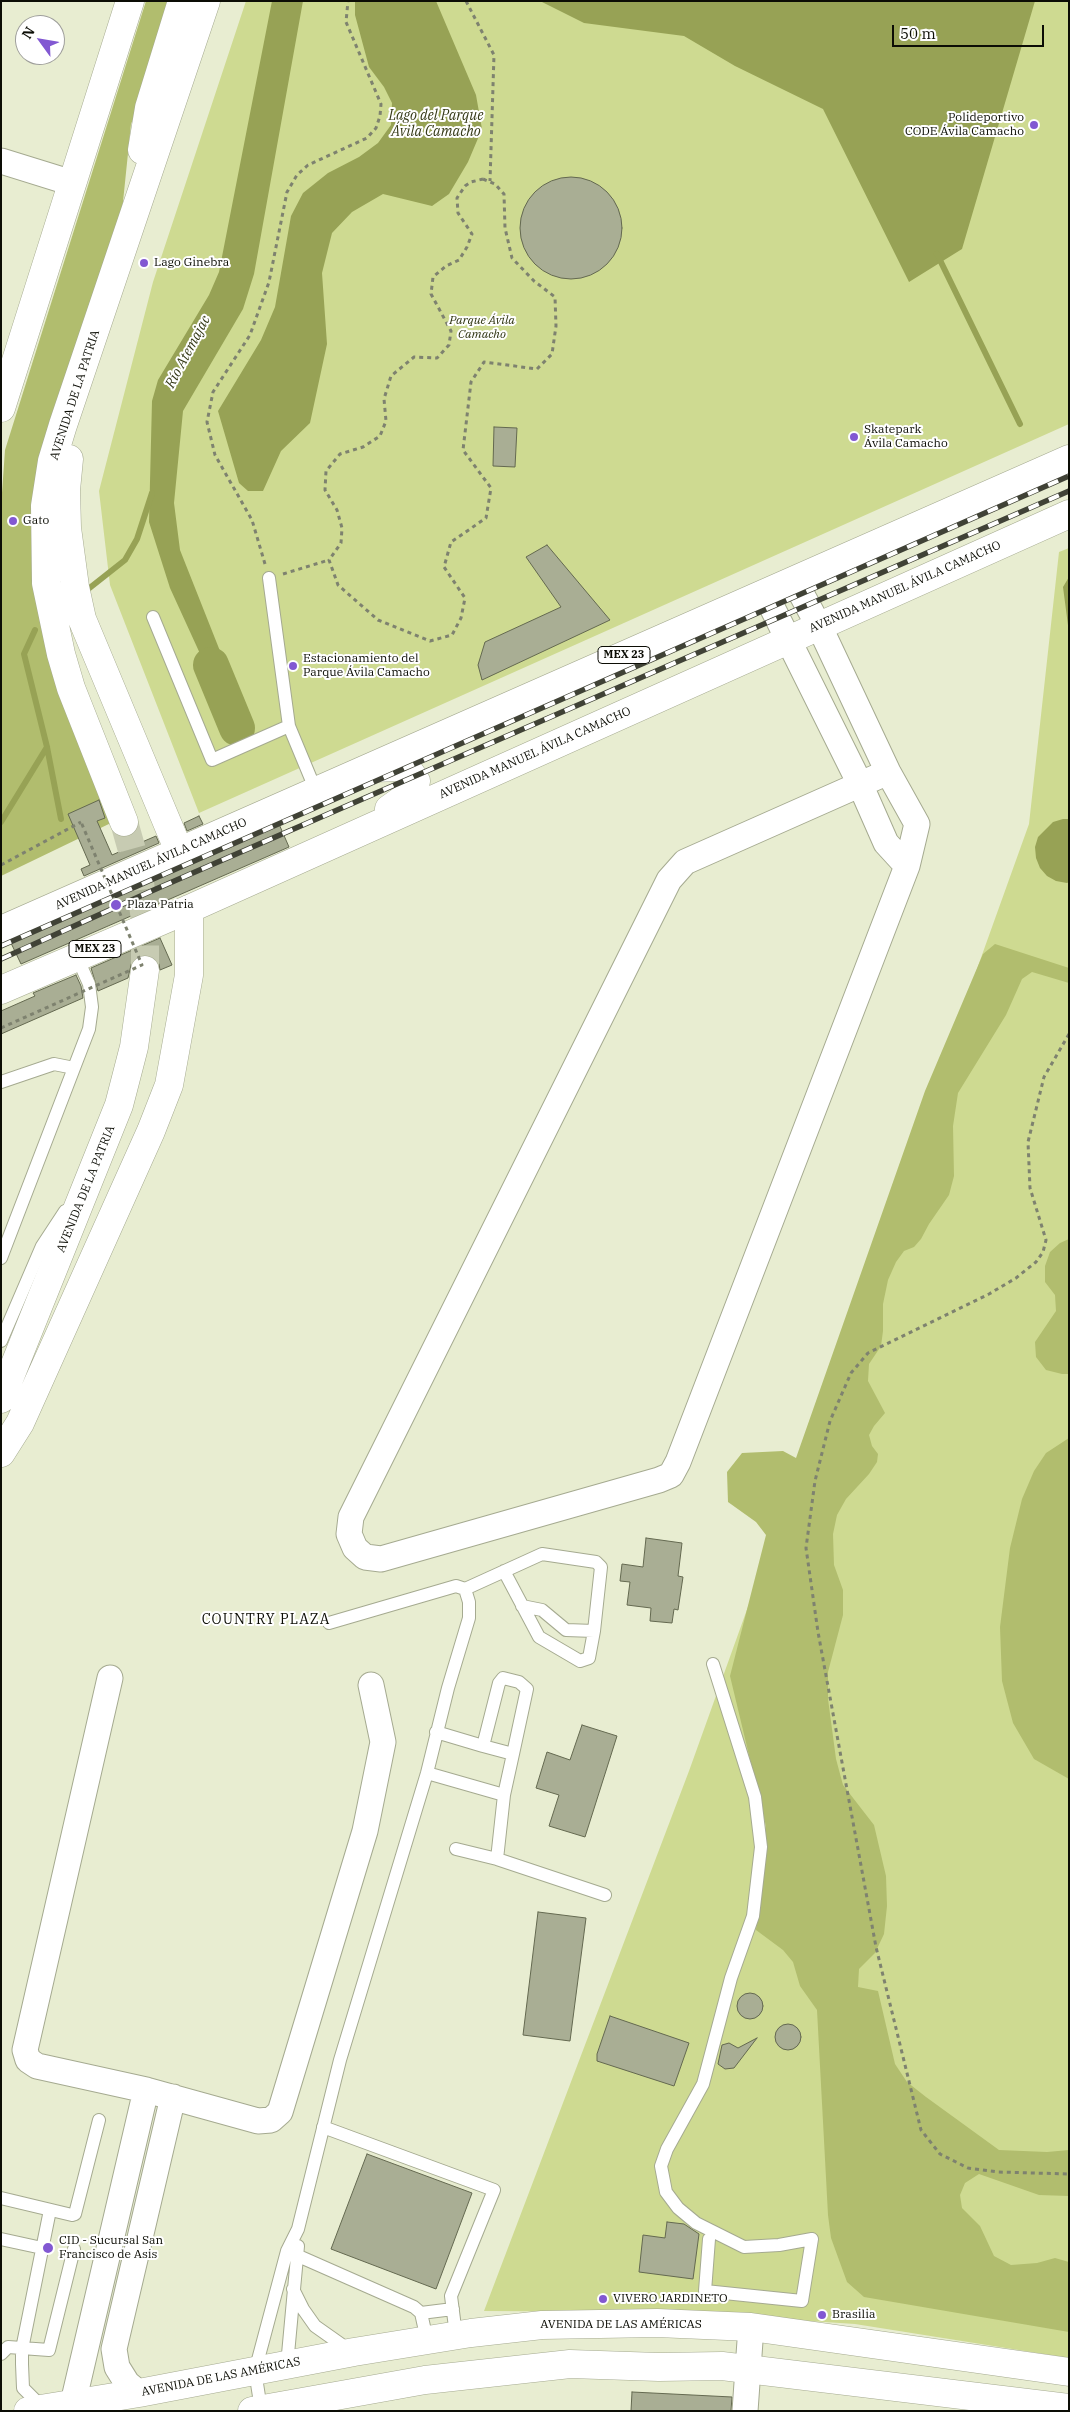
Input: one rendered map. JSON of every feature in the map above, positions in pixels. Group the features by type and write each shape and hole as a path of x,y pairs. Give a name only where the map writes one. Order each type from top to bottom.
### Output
{"main road":[{"path":"2,403 130,1"},
{"path":"127,238 149,108 182,1"},
{"name":"AVENIDA DE LA PATRIA","path":"124,822 71,688 46,583 45,506 52,461 206,1"},
{"path":"75,389 66,490 67,528 74,587 82,619 179,851"},
{"name":"AVENIDA MANUEL ÁVILA CAMACHO","path":"1,930 1069,459"},
{"name":"AVENIDA MANUEL ÁVILA CAMACHO","path":"1,990 189,909 1069,514"},
{"path":"318,850 406,798 416,788 414,777 400,767 365,769"},
{"path":"1,1453 20,1423 147,1140 169,1085 189,975 189,909"},
{"name":"AVENIDA DE LA PATRIA","path":"1,1399 98,1162 119,1105 134,1047 145,970"},
{"name":"AVENIDA DE LAS AMÉRICAS","path":"35,2410 74,2407 354,2352 427,2340 455,2322 551,2324 657,2322 718,2325 1069,2372"},
{"path":"659,2367 680,2359 690,2352 706,2334 718,2325"},
{"path":"257,2410 425,2380 570,2364 659,2367 722,2366 1069,2408"}],"street":[{"path":"1,161 72,183"},
{"path":"794,580 819,625 888,772 917,824 907,866 678,1462 670,1475 659,1480 381,1559 365,1557 355,1548 349,1534 351,1517 669,880 685,862 888,772"},
{"path":"765,593 860,784 886,843 907,866"},
{"path":"110,1678 25,2050 28,2060 37,2066 146,2090 258,2121 271,2120 280,2112 365,1831 383,1742 371,1685"},
{"path":"74,2407 146,2090"},
{"path":"139,2393 127,2383 117,2367 114,2348 173,2097"},
{"path":"116,2220 142,2227"},
{"path":"745,2411 751,2328"}],"lane":[{"path":"269,578 289,726 316,791"},
{"path":"153,617 212,760 289,726"},
{"path":"1,1258 88,1029 92,1007 89,984 77,957"},
{"path":"1,1082 54,1064 74,1068"},
{"path":"1,1341 42,1246 98,1162"},
{"path":"329,1623 456,1586 464,1589 504,1571 542,1554 596,1562 601,1567 594,1631 588,1658 580,1661 539,1637 504,1571"},
{"path":"257,2410 255,2371 292,2252 340,2060 427,1773 436,1732 469,1618 469,1602 464,1589"},
{"path":"522,1606 542,1610 566,1630 594,1631"},
{"path":"709,2239 706,2291 802,2301 812,2239 779,2245 744,2247 696,2223 678,2208 666,2192 661,2166 667,2149 702,2084 731,1978 753,1916 761,1847 755,1797 713,1664"},
{"path":"483,1746 499,1684 503,1678 519,1682 527,1689 504,1795 498,1859"},
{"path":"436,1732 514,1754"},
{"path":"427,1773 504,1795"},
{"path":"456,1849 498,1859 606,1895"},
{"path":"1,2198 72,2215 78,2210 99,2120"},
{"path":"292,2252 404,2301 421,2313 455,2322 452,2296 494,2190 323,2127"},
{"path":"35,2410 23,2388 22,2349 50,2210"},
{"path":"1,2239 42,2248"},
{"path":"1,2354 8,2347 49,2350 74,2249"},
{"path":"287,2365 292,2287 292,2252"},
{"path":"292,2287 303,2309 315,2326 354,2352"},
{"path":"421,2313 427,2340"}],"path":[{"path":"329,560 338,585 378,620 430,641 452,635 461,618 464,598 444,567 451,542 486,518 491,488 463,450 471,382 484,362 537,369 552,354 556,326 555,297 534,281 512,258 505,228 504,194 490,181 471,182 460,191 457,205 458,213 472,234 459,260 446,266 433,277 431,294 451,330 449,345 437,358 414,357 391,376 384,399 386,422 380,436 363,447 340,454 326,471 325,490 337,510 342,528 340,543 329,560 269,578 252,520 215,455 207,422 213,392 250,335 269,282 288,192 297,175 308,165 367,138 376,128 381,104 346,22 348,1"},
{"path":"466,1 494,55 490,181"},
{"path":"1,865 81,822 142,965 1,1028"},
{"path":"1069,1034 1044,1077 1028,1142 1030,1188 1046,1240 1043,1252 1036,1262 1016,1278 989,1294 868,1353 851,1372 828,1429 814,1481 806,1548 818,1632 876,1947 922,2130 940,2154 968,2168 998,2172 1069,2174"}],"green space":[{"name":"Parque Ávila Camacho","path":"246,1 1069,1 1069,424 199,813 110,585 99,491 153,282"},
{"path":"1069,548 1069,2358 855,2324 674,2312 484,2311 689,1771 1029,824 1059,552"}],"shaded area":[{"path":"146,1 185,1 131,124 120,231 37,588 113,822 1,876 1,507 5,450"},
{"path":"995,944 1069,968 1069,983 1032,972 1022,979 1006,1015 958,1093 953,1126 954,1176 949,1195 921,1239 914,1247 904,1251 896,1262 888,1280 883,1304 881,1346 869,1364 868,1381 885,1413 869,1435 872,1446 878,1454 877,1462 869,1474 846,1499 837,1515 833,1534 834,1565 843,1590 843,1615 828,1672 828,1699 836,1759 843,1785 874,1825 886,1876 887,1906 884,1934 875,1953 859,1969 858,1987 878,1991 895,2064 907,2082 926,2097 999,2150 1047,2152 1069,2150 1069,2196 1039,2195 979,2174 965,2183 960,2195 962,2208 980,2226 994,2256 1011,2265 1037,2263 1055,2258 1069,2262 1069,2332 864,2297 847,2282 831,2238 828,2215 817,2010 800,1986 793,1962 783,1950 756,1930 766,1826 730,1676 766,1535 756,1522 728,1502 727,1472 742,1453 783,1451 796,1458 925,1091 983,954"},
{"path":"1069,1239 1069,1374 1062,1374 1046,1370 1036,1357 1035,1342 1056,1311 1055,1295 1045,1282 1045,1266 1050,1252 1060,1243"},
{"path":"1069,1438 1069,1779 1034,1759 1013,1723 1002,1681 1000,1627 1010,1548 1022,1499 1034,1471 1046,1453"}],"water":[{"path":"272,1 303,1 254,274 243,309 183,411 174,503 180,550 239,699 230,710 223,704 170,588 149,522 152,401 158,380 209,295 219,272"},
{"name":"Lago del Parque Ávila Camacho","path":"355,1 436,1 476,95 482,129 468,162 449,194 432,206 383,194 352,212 332,233 322,273 327,344 310,423 281,451 263,491 248,491 239,483 218,411 261,340 275,307 291,216 303,193 328,173 359,157 378,143 391,125 392,103 384,87 369,67 355,15"},
{"path":"540,1 1035,1 962,249 909,282 823,109 735,66 684,36 584,23"},
{"path":"1069,577 1069,633 1063,587"},
{"path":"1069,819 1069,882 1067,883 1056,881 1047,876 1040,868 1036,858 1035,847 1038,837 1053,822"}],"building":[{"path":"571,177 590,181 607,192 618,209 622,228 618,247 607,264 590,275 571,279 552,275 535,264 524,247 520,228 524,209 535,192 552,181"},
{"path":"494,427 517,428 515,467 493,466"},
{"path":"547,545 610,620 482,680 478,665 485,642 561,607 526,557"},
{"path":"99,800 105,818 97,821 112,855 156,836 159,843 84,876 81,869 90,865 68,814"},
{"path":"199,816 203,824 187,831 184,823"},
{"path":"279,824 289,847 21,964 11,943"},
{"path":"160,938 172,965 160,970 159,964 154,957 140,955 132,961 128,978 98,991 91,968"},
{"path":"76,975 81,986 83,998 1,1034 1,1011 35,996 33,993"},
{"path":"646,1538 682,1543 678,1576 683,1577 678,1610 674,1609 672,1623 650,1621 651,1608 627,1605 630,1582 620,1581 622,1564 643,1567"},
{"path":"582,1725 617,1736 585,1837 549,1826 559,1795 536,1788 547,1752 570,1760"},
{"path":"538,1912 586,1918 570,2041 523,2035"},
{"path":"750,1993 759,1997 763,2006 759,2015 750,2019 741,2015 737,2006 741,1997"},
{"path":"610,2016 689,2043 674,2086 597,2061 597,2054"},
{"path":"788,2024 797,2028 801,2037 797,2046 788,2050 779,2046 775,2037 779,2028"},
{"path":"757,2038 734,2068 725,2069 718,2064 722,2045 729,2043 738,2048"},
{"path":"367,2154 472,2193 436,2289 331,2249"},
{"path":"667,2222 684,2224 699,2234 693,2279 639,2272 643,2235 665,2238"},
{"path":"632,2392 732,2397 731,2411 631,2411"}],"waterway":[{"path":"937,254 1020,424"},
{"path":"87,590 125,560 137,539 152,493"},
{"path":"35,630 24,654 47,747 61,819"},
{"name":"Río Atemajac","path":"211,665 237,728"},
{"path":"1,822 47,747"}],"tunnel":[{"path":"124,822 139,875 145,920 145,970"}],"railway":[{"path":"1,946 1069,476"},
{"path":"1,959 156,889 1069,491"}],"place":[{"name":"Polideportivo CODE Ávila Camacho","path":"1034,125"},
{"name":"Lago Ginebra","path":"144,263"},
{"name":"Skatepark Ávila Camacho","path":"854,437"},
{"name":"Gato","path":"13,521"},
{"name":"Estacionamiento del Parque Ávila Camacho","path":"293,666"},
{"name":"Plaza Patria","path":"116,905"},
{"name":"CID - Sucursal San Francisco de Asis","path":"48,2248"},
{"name":"VIVERO JARDINETO","path":"603,2299"},
{"name":"Brasilia","path":"822,2315"}],"district":[{"name":"COUNTRY PLAZA","path":"266,1620"}]}
